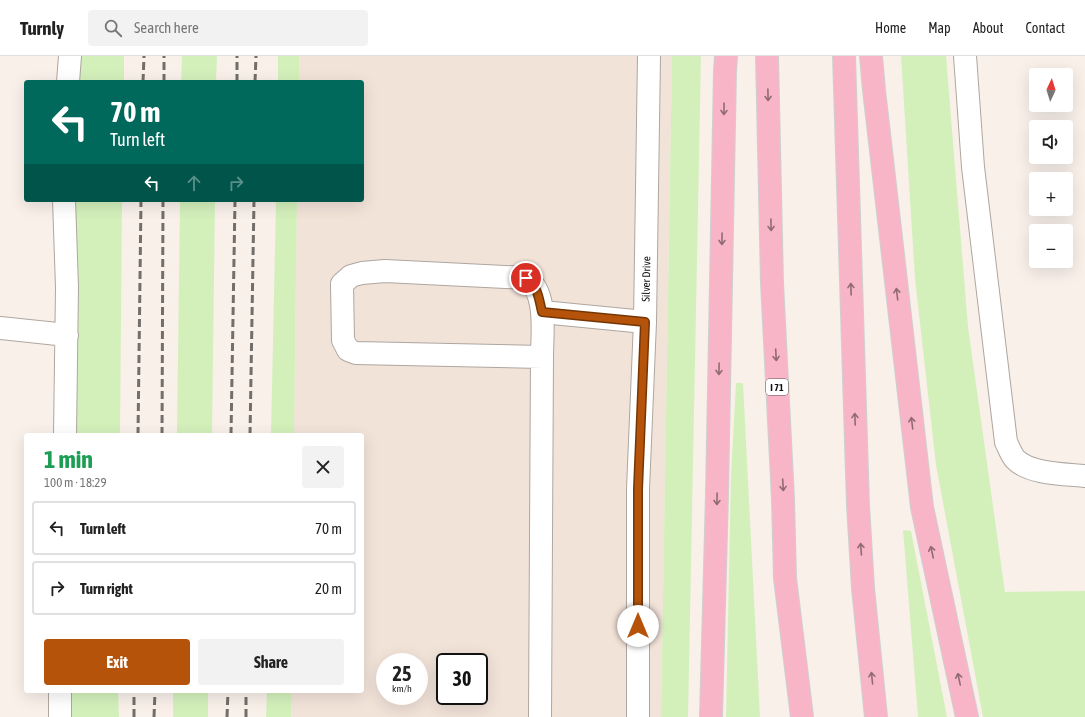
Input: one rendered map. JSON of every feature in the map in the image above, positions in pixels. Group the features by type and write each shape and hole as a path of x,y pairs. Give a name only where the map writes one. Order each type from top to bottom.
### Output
{"highway":[{"path":"711,717 717,486 724,79 726,56"},
{"name":"I 71","path":"767,56 772,283 783,499 785,578 802,717"},
{"path":"844,56 858,505 863,588 876,717"},
{"path":"871,56 922,507 967,717"}],"street":[{"path":"68,80 70,56"},
{"name":"Silver Drive","path":"638,717 638,489 645,322 649,56"},
{"path":"965,56 972,167 1006,442 1010,452 1023,466 1033,469 1085,476"},
{"path":"64,202 67,287 65,433"},
{"path":"540,717 542,357 542,312 537,290 532,282 526,278 385,271 362,273 351,276 342,284 343,340 348,350 356,353 542,357"},
{"path":"542,312 645,322"},
{"path":"0,328 67,335"},
{"path":"60,693 60,717"}],"shaded area":[{"path":"299,56 672,56 661,717 291,717 291,693 364,693 364,433 294,433 297,202 364,202 364,80 299,80"}],"green space":[{"path":"80,56 124,56 124,80 78,80"},
{"path":"182,56 217,56 216,80 181,80"},
{"path":"278,56 299,56 299,80 278,80"},
{"path":"672,56 701,56 688,717 661,717"},
{"path":"901,56 946,56 968,327 1005,592 1085,591 1085,717 983,717 936,465 915,279"},
{"path":"75,202 122,202 120,433 72,433"},
{"path":"180,202 215,202 212,433 177,433"},
{"path":"276,202 297,202 294,433 271,433"},
{"path":"736,383 743,383 760,717 726,717 731,474"},
{"path":"903,530 911,531 947,717 918,717"},
{"path":"69,693 118,693 119,717 69,717"},
{"path":"173,693 208,693 208,717 173,717"},
{"path":"267,693 291,693 291,717 266,717"}],"railway":[{"path":"143,80 144,56"},
{"path":"164,56 164,80"},
{"path":"237,56 237,80"},
{"path":"255,80 256,56"},
{"path":"138,433 141,202"},
{"path":"162,433 163,202"},
{"path":"231,433 235,202"},
{"path":"250,433 254,202"},
{"path":"134,693 134,717"},
{"path":"154,717 155,693"},
{"path":"227,717 228,693"},
{"path":"246,693 246,717"}],"route":[{"path":"526,278 532,282 537,290 542,312 645,322 638,489 638,626"}]}
